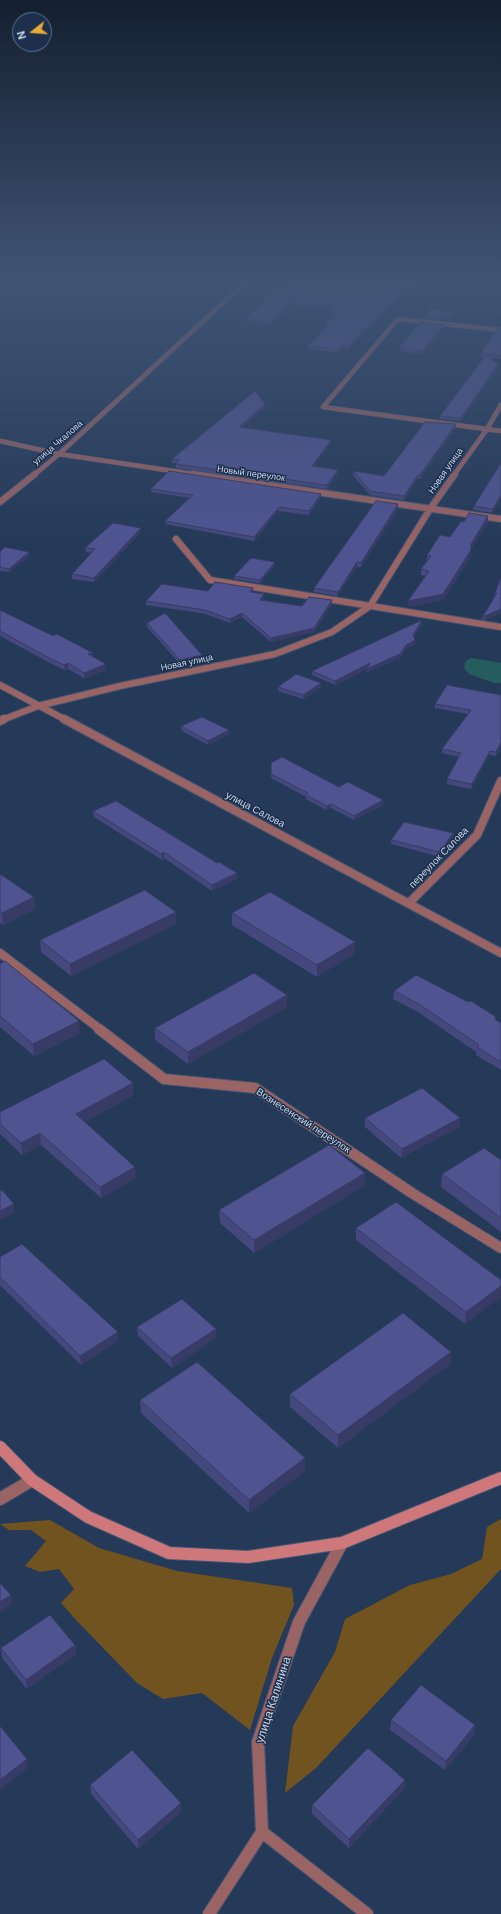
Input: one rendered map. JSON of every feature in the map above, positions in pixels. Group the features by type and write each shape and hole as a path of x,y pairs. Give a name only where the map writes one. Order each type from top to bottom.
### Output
{"main road":[{"path":"0,1447 32,1480 88,1517 169,1552 248,1557 342,1543 501,1478"}],"street":[{"name":"улица Чкалова","path":"0,502 59,454 152,368"},
{"path":"356,368 323,407 501,431"},
{"name":"Новая улица","path":"0,721 38,706 120,686 275,654 332,632 370,606 430,509 487,429 501,405"},
{"name":"Новый переулок","path":"0,441 59,454 501,520"},
{"path":"176,539 210,580 501,627"},
{"name":"улица Салова","path":"0,685 501,952"},
{"name":"переулок Салова","path":"409,903 477,835 501,781"},
{"name":"Вознесенский переулок","path":"0,953 164,1079 255,1088 412,1193 501,1248"},
{"path":"0,1499 32,1480"},
{"name":"улица Калинина","path":"262,1832 258,1742 299,1622 342,1543"},
{"path":"209,1914 262,1832 367,1914"}],"shaded area":[{"path":"471,658 501,663 501,683 494,683 469,674 464,668 466,661"},
{"path":"501,1519 501,1569 316,1768 285,1793 293,1726 335,1652 345,1619 410,1585 451,1574 482,1559 487,1527"},
{"path":"50,1520 99,1548 177,1571 292,1588 294,1605 272,1658 250,1730 202,1693 163,1699 137,1683 61,1603 74,1589 59,1569 40,1572 25,1566 46,1541 31,1530 9,1530 0,1524"}],"building":[{"path":"476,368 495,368 461,418 440,416"},
{"path":"255,391 265,404 239,427 331,440 312,466 338,470 327,485 176,464 180,460 172,459"},
{"path":"425,422 456,424 404,496 370,491 354,471 384,476"},
{"path":"501,463 501,495 493,509 474,506"},
{"path":"169,471 321,494 309,511 279,507 254,537 165,521 193,495 151,489"},
{"path":"376,501 398,504 361,563 357,562 338,592 314,588"},
{"path":"469,513 488,516 471,544 471,550 443,594 408,601 429,571 421,569 431,556 427,555 440,535 450,537 461,521 464,522"},
{"path":"113,523 141,528 94,578 72,574 95,549 85,548"},
{"path":"5,547 29,552 9,569 0,567 0,552"},
{"path":"251,558 275,562 260,580 234,576"},
{"path":"501,577 501,609 483,616 497,593 495,593"},
{"path":"215,582 253,588 250,592 264,594 260,600 302,606 309,597 332,600 314,628 271,638 242,613 230,619 205,610 146,601 162,584 208,591"},
{"path":"0,610 53,636 57,634 93,653 88,654 106,664 84,673 68,663 64,665 51,659 0,631"},
{"path":"165,613 202,655 180,660 147,623"},
{"path":"422,620 413,635 415,640 406,645 400,654 367,669 370,663 335,681 312,671"},
{"path":"296,674 321,683 303,695 278,687"},
{"path":"447,685 501,695 501,742 496,752 490,751 472,784 447,779 461,753 442,749 471,710 435,704"},
{"path":"202,717 229,730 208,741 181,726"},
{"path":"282,757 339,787 348,782 383,800 354,816 331,804 327,806 306,795 308,793 271,774 271,763"},
{"path":"116,801 217,863 219,862 237,873 212,885 164,852 161,854 93,811"},
{"path":"404,822 453,833 440,852 391,840"},
{"path":"0,874 34,897 2,913 0,912"},
{"path":"145,890 176,912 70,964 40,940"},
{"path":"270,892 355,942 317,965 232,913"},
{"path":"5,961 79,1021 33,1044 0,1016 0,964"},
{"path":"254,973 287,995 188,1052 155,1028"},
{"path":"416,975 468,1002 471,1001 496,1017 494,1019 501,1023 501,1062 477,1047 479,1045 419,1004 394,991"},
{"path":"104,1059 133,1083 76,1114 135,1167 100,1187 40,1133 21,1143 0,1124 0,1112"},
{"path":"422,1088 460,1118 402,1149 365,1118"},
{"path":"329,1145 365,1173 254,1240 219,1210"},
{"path":"484,1148 501,1160 501,1218 442,1174"},
{"path":"2,1190 14,1204 0,1211 0,1191"},
{"path":"396,1202 501,1280 501,1286 466,1312 356,1228"},
{"path":"22,1244 118,1332 80,1356 0,1277 0,1257"},
{"path":"182,1299 216,1329 171,1358 137,1327"},
{"path":"403,1313 451,1352 338,1435 290,1394"},
{"path":"197,1362 305,1458 249,1500 140,1400"},
{"path":"0,1583 11,1595 0,1602"},
{"path":"50,1615 75,1645 26,1680 1,1648"},
{"path":"421,1685 475,1725 446,1761 391,1720"},
{"path":"0,1726 27,1759 0,1780"},
{"path":"368,1748 405,1780 349,1839 312,1805"},
{"path":"132,1750 181,1803 138,1840 90,1785"}]}
